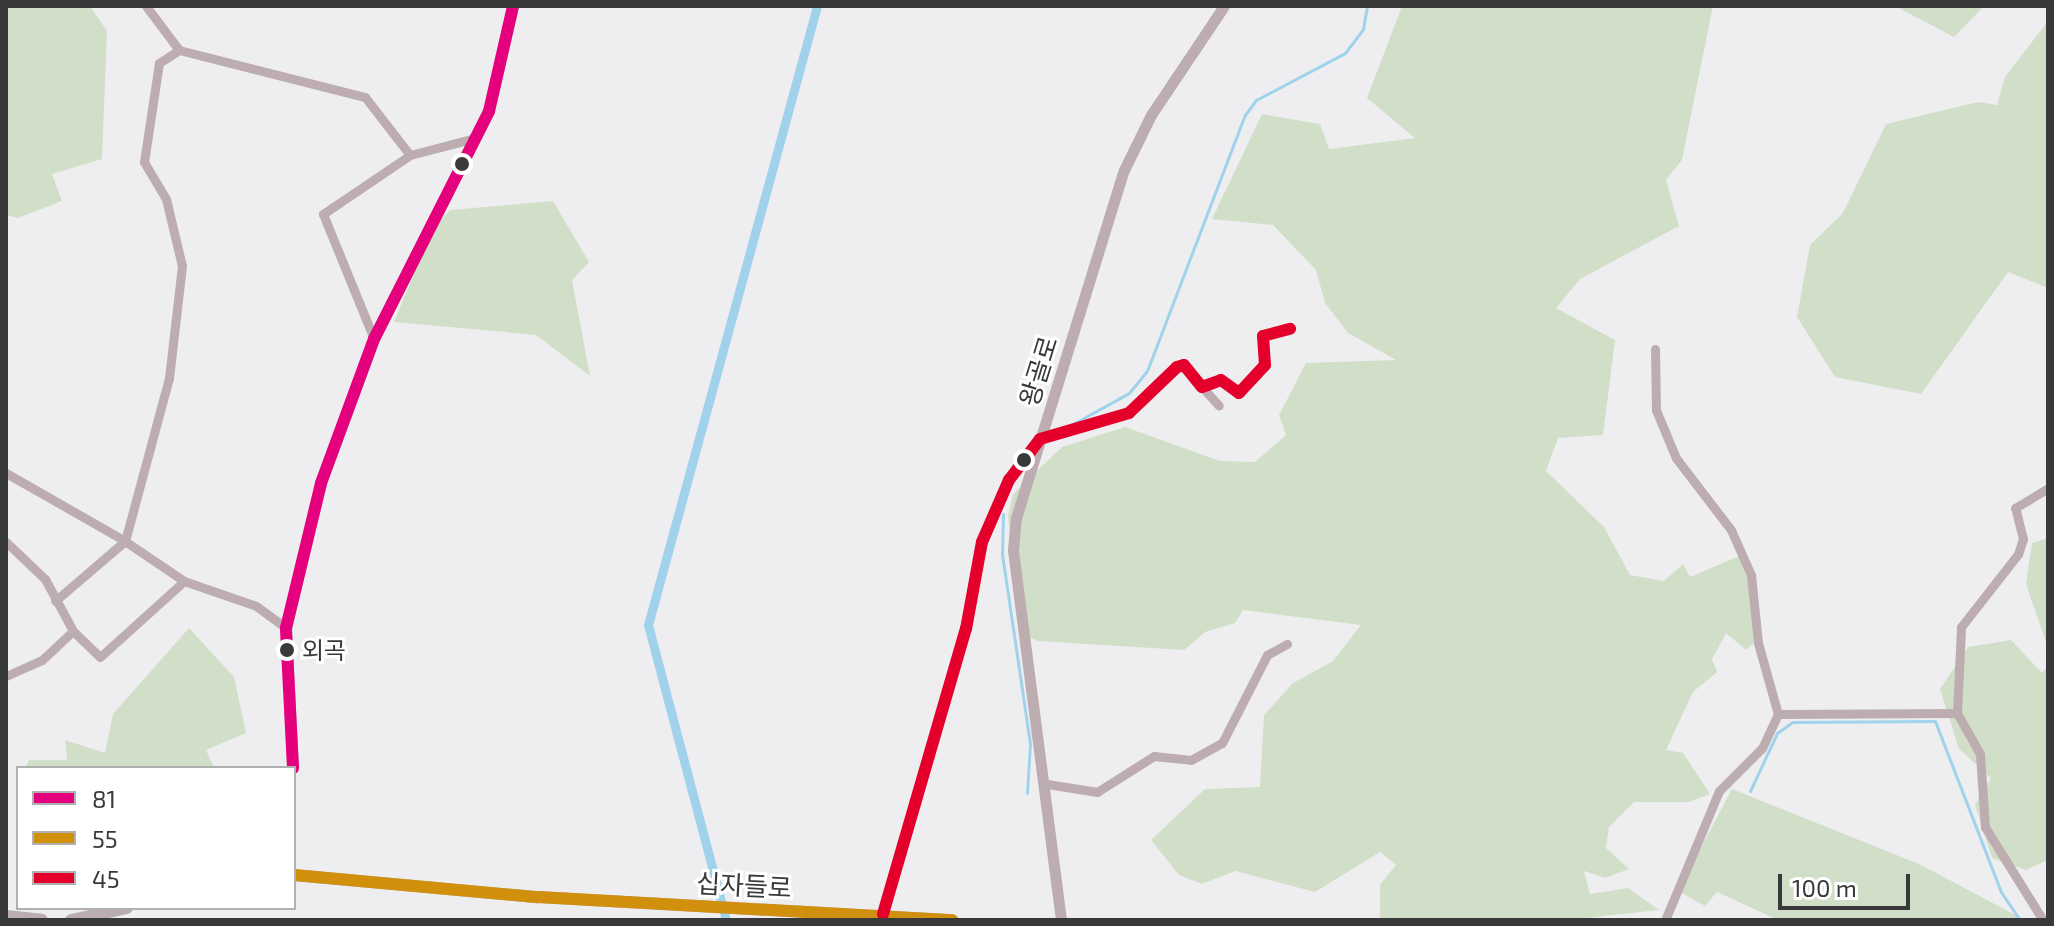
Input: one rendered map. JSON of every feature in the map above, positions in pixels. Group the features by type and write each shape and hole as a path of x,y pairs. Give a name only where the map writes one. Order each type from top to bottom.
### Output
{"main road":[{"name":"십자들로","path":"296,875 693,905 952,920"},
{"path":"71,920 118,910"},
{"path":"6,916 42,920"}],"street":[{"path":"146,6 179,50 365,97 410,155"},
{"path":"293,766 286,628 321,483 374,339 472,139 489,111 513,6"},
{"name":"왕골로","path":"1061,920 1042,802 1047,784 1013,550 1040,439 1124,170 1151,115 1224,6"},
{"path":"55,601 125,541 169,378 182,266 166,199 144,162 153,75 179,50"},
{"path":"374,339 323,214 410,155 472,139"},
{"path":"1202,387 1221,380 1239,393 1265,365 1263,336 1290,329"},
{"path":"1655,349 1656,410 1676,458 1731,530 1751,575 1758,643 1778,714 1762,748 1716,797 1665,920"},
{"path":"883,914 966,629 982,542 1009,480 1040,439 1129,413 1177,367 1184,365 1219,406"},
{"path":"6,473 125,541 184,581 256,606 286,628"},
{"path":"2043,920 1985,827 1980,754 1957,713 1961,627 2018,554 2023,539 2015,508 2048,488"},
{"path":"6,542 45,579 73,631 100,657 184,581"},
{"path":"6,676 42,660 73,631"},
{"path":"1047,784 1097,792 1154,756 1191,760 1222,743 1267,655 1287,644"},
{"path":"1778,714 1957,713"}],"green space":[{"path":"6,6 90,6 107,31 102,159 52,174 62,201 18,218 6,215"},
{"path":"1402,6 1713,6 1682,160 1666,180 1679,226 1580,279 1556,308 1615,340 1603,435 1558,438 1546,471 1604,527 1630,575 1664,581 1683,564 1690,577 1739,556 1748,575 1754,643 1746,650 1726,633 1712,659 1717,672 1693,692 1666,750 1683,753 1710,794 1689,802 1634,802 1609,827 1606,848 1629,869 1605,878 1584,871 1590,894 1628,888 1659,910 1568,920 1380,920 1380,885 1396,865 1380,852 1315,892 1235,871 1202,884 1179,875 1151,840 1205,789 1260,787 1264,715 1293,683 1333,661 1361,625 1243,610 1235,623 1205,632 1184,650 1038,641 1019,633 1008,516 1013,494 1062,447 1125,427 1220,461 1255,462 1286,435 1279,415 1306,363 1396,360 1348,333 1325,303 1316,270 1273,225 1212,219 1262,114 1320,124 1329,149 1415,138 1367,98"},
{"path":"1895,6 1984,6 1954,37"},
{"path":"2048,21 2048,288 2008,272 1921,394 1835,377 1797,317 1810,245 1843,213 1886,124 1978,102 1997,105 2005,77"},
{"path":"553,201 589,262 572,280 590,376 536,335 394,322 433,228 450,210"},
{"path":"2048,538 2048,648 2026,584 2032,543"},
{"path":"189,628 234,677 246,733 206,750 213,766 26,766 29,760 67,760 65,740 105,753 113,714"},
{"path":"2011,640 2042,673 2048,666 2048,860 2026,870 1992,858 1975,805 1991,778 1959,749 1940,689 1968,647"},
{"path":"1732,789 1919,864 2025,920 1778,920 1717,892 1705,906 1678,891"}],"waterway":[{"path":"726,920 648,625 817,6"},
{"path":"1071,425 1129,393 1147,371 1245,115 1256,100 1345,53 1363,29 1367,6"},
{"path":"1003,514 1002,554 1030,744 1027,793"},
{"path":"1750,791 1777,733 1793,722 1935,721 2001,892 2020,920"}],"transit line":[{"name":"81","path":"293,766 286,628 321,483 374,339 489,111 513,6"},
{"name":"45","path":"883,914 966,629 982,542 1009,480 1040,439 1129,413 1177,367 1184,365 1202,387 1221,380 1239,393 1265,365 1263,336 1290,329"},
{"name":"55","path":"296,875 538,897 952,920"}],"place":[{"name":"외곡","path":"287,650"}]}
